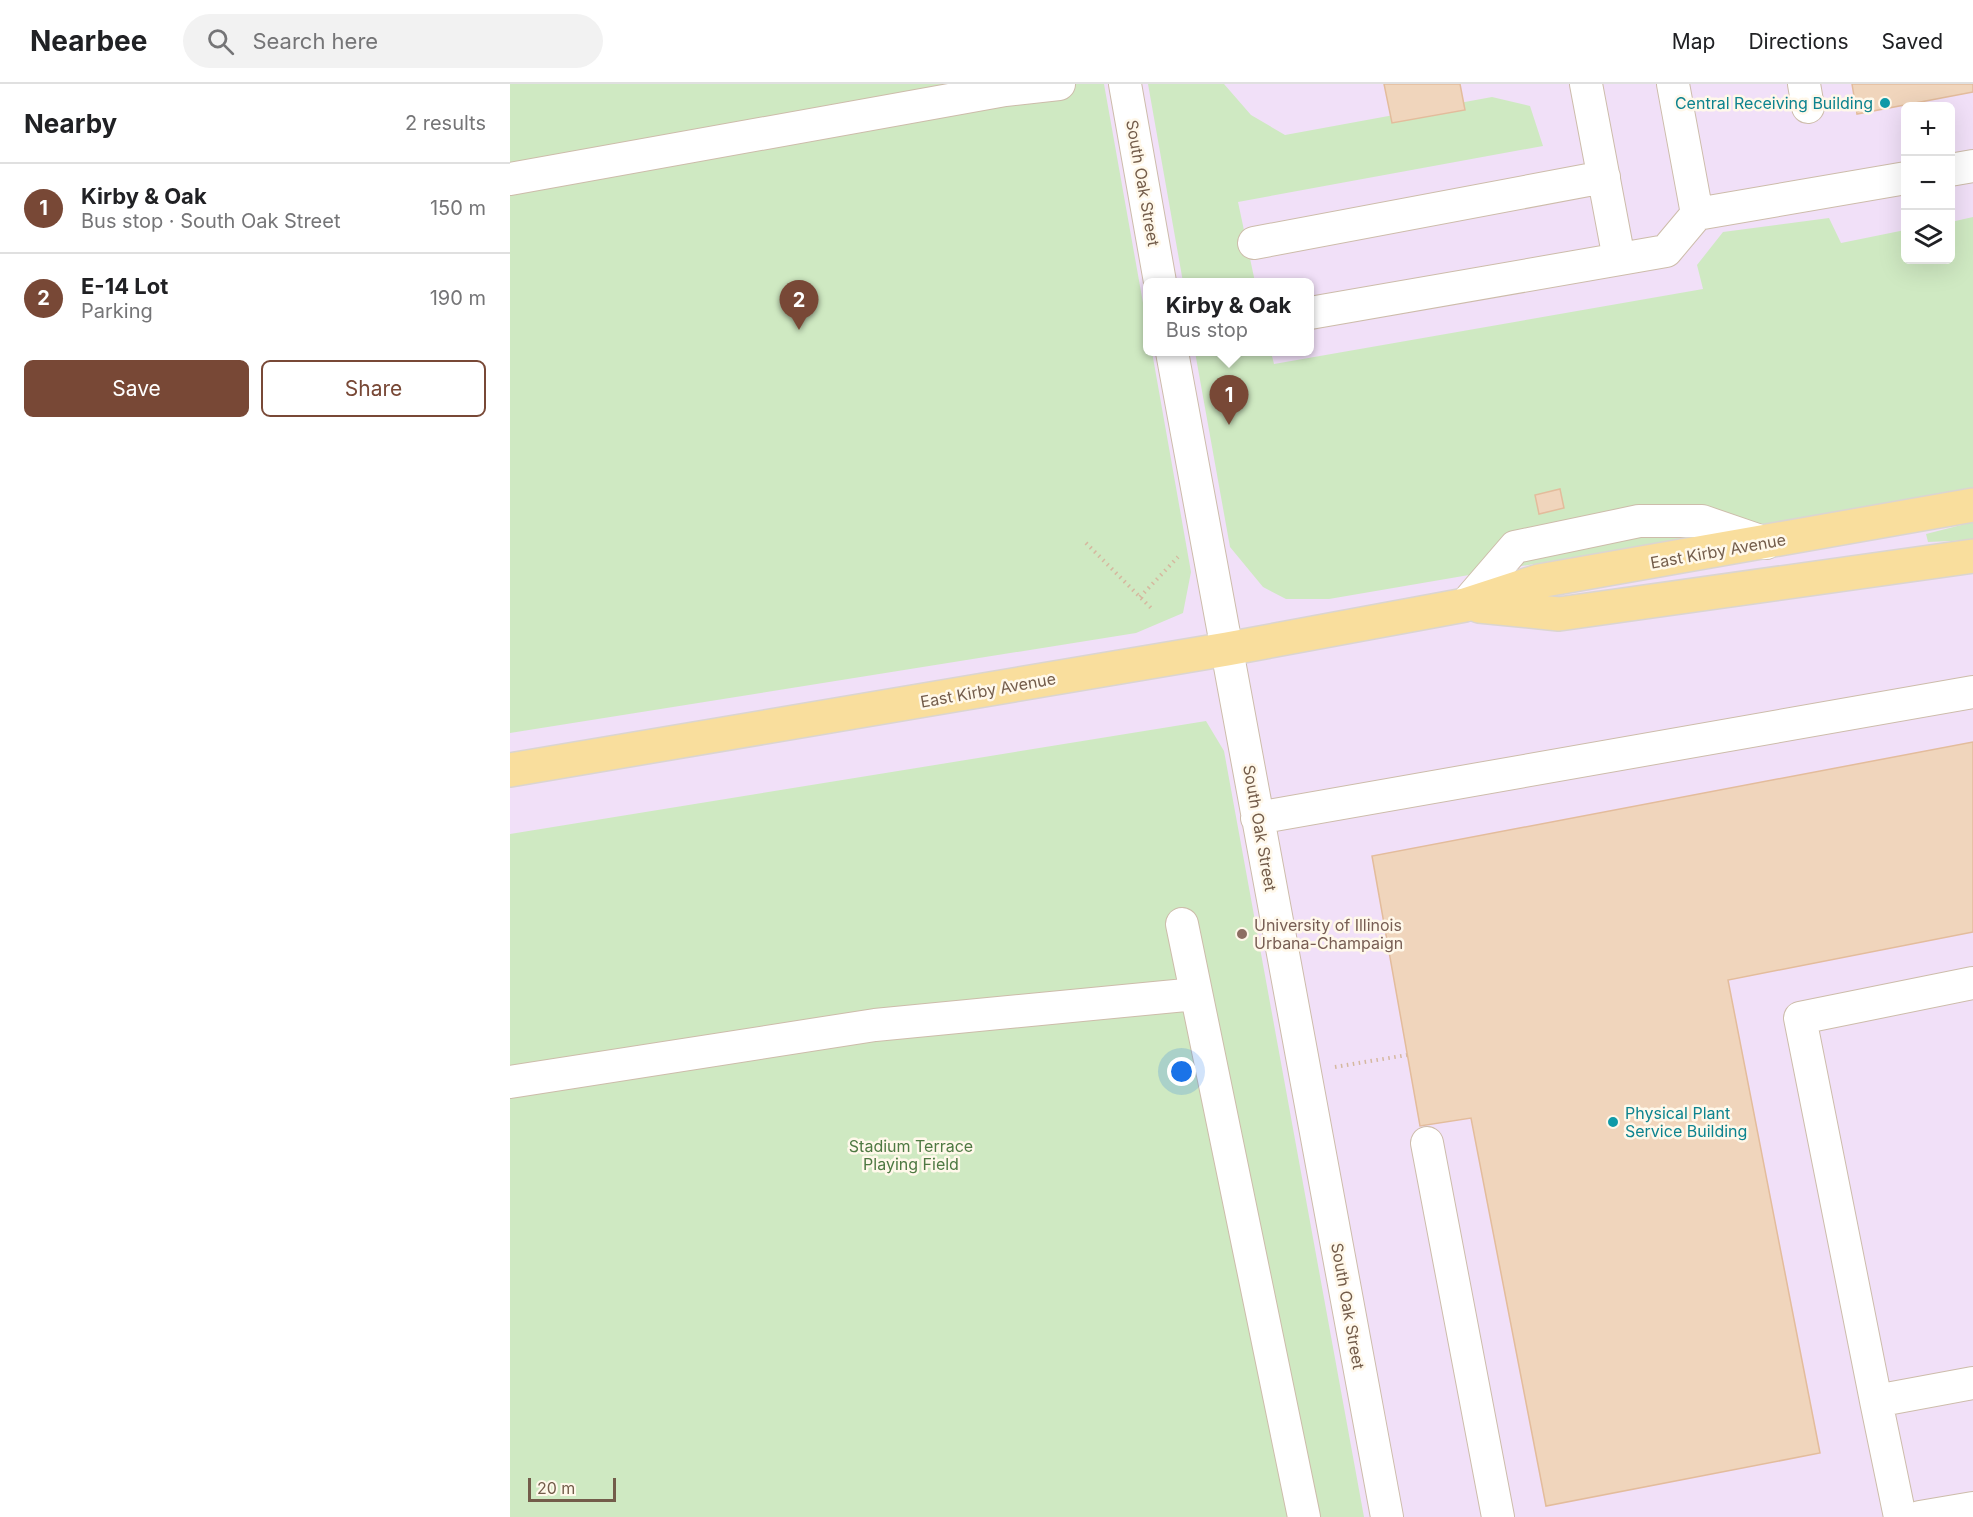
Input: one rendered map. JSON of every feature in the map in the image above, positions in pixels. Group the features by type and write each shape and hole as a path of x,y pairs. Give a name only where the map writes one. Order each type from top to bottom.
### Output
{"main road":[{"name":"East Kirby Avenue","path":"510,770 1227,649 1466,605 1539,581 1973,505"},
{"name":"East Kirby Avenue","path":"1466,605 1559,614 1973,556"}],"street":[{"path":"510,179 1005,90 1059,84"},
{"name":"South Oak Street","path":"1125,84 1159,278"},
{"path":"1586,84 1619,260"},
{"path":"1673,84 1697,214"},
{"path":"1955,169 1973,166"},
{"path":"1254,243 1604,177"},
{"path":"1314,312 1666,251 1697,214 1901,179"},
{"name":"South Oak Street","path":"1173,356 1387,1517"},
{"path":"1466,605 1515,547 1639,520 1702,521 1766,543"},
{"path":"1257,818 1973,692"},
{"path":"1182,924 1304,1517"},
{"path":"1900,1517 1800,1018 1973,983"},
{"path":"510,1082 875,1025 1196,994"},
{"path":"1427,1143 1498,1517"},
{"path":"1876,1401 1973,1383"},
{"path":"1920,1517 1973,1508"}],"path":[{"path":"1086,543 1153,610"},
{"path":"1140,597 1179,556"},
{"path":"1305,1072 1407,1055"}],"shaded area":[{"name":"University of Illinois Urbana-Champaign","path":"510,84 1973,84 1973,1517 510,1517"}],"green space":[{"path":"510,84 1104,84 1143,303 1143,356 1153,356 1191,572 1183,613 1136,633 510,733"},
{"path":"1148,84 1224,84 1251,115 1285,135 1492,97 1530,106 1543,146 1238,202 1254,278 1182,278"},
{"path":"1973,217 1973,489 1329,599 1286,599 1263,587 1230,547 1196,356 1272,356 1274,364 1703,289 1697,265 1723,232 1829,218 1841,243 1901,231 1901,264 1955,264 1955,221"},
{"path":"1973,522 1973,540 1928,542 1926,534"},
{"name":"Stadium Terrace Playing Field","path":"1206,721 1224,751 1364,1517 510,1517 510,834"}],"building":[{"path":"1384,84 1460,84 1465,110 1392,123"},
{"name":"Central Receiving Building","path":"1852,84 1973,84 1973,92 1920,102 1901,102 1901,106 1857,114"},
{"path":"1560,489 1564,508 1539,514 1535,495"},
{"name":"Physical Plant Service Building","path":"1973,742 1973,932 1728,980 1820,1453 1546,1506 1471,1118 1420,1126 1372,856"}],"place":[{"name":"Central Receiving Building","path":"1885,103"},
{"name":"E-14 Lot","path":"799,330"},
{"name":"Kirby & Oak","path":"1229,425"},
{"name":"University of Illinois Urbana-Champaign","path":"1242,934"},
{"name":"Physical Plant Service Building","path":"1613,1122"}]}
